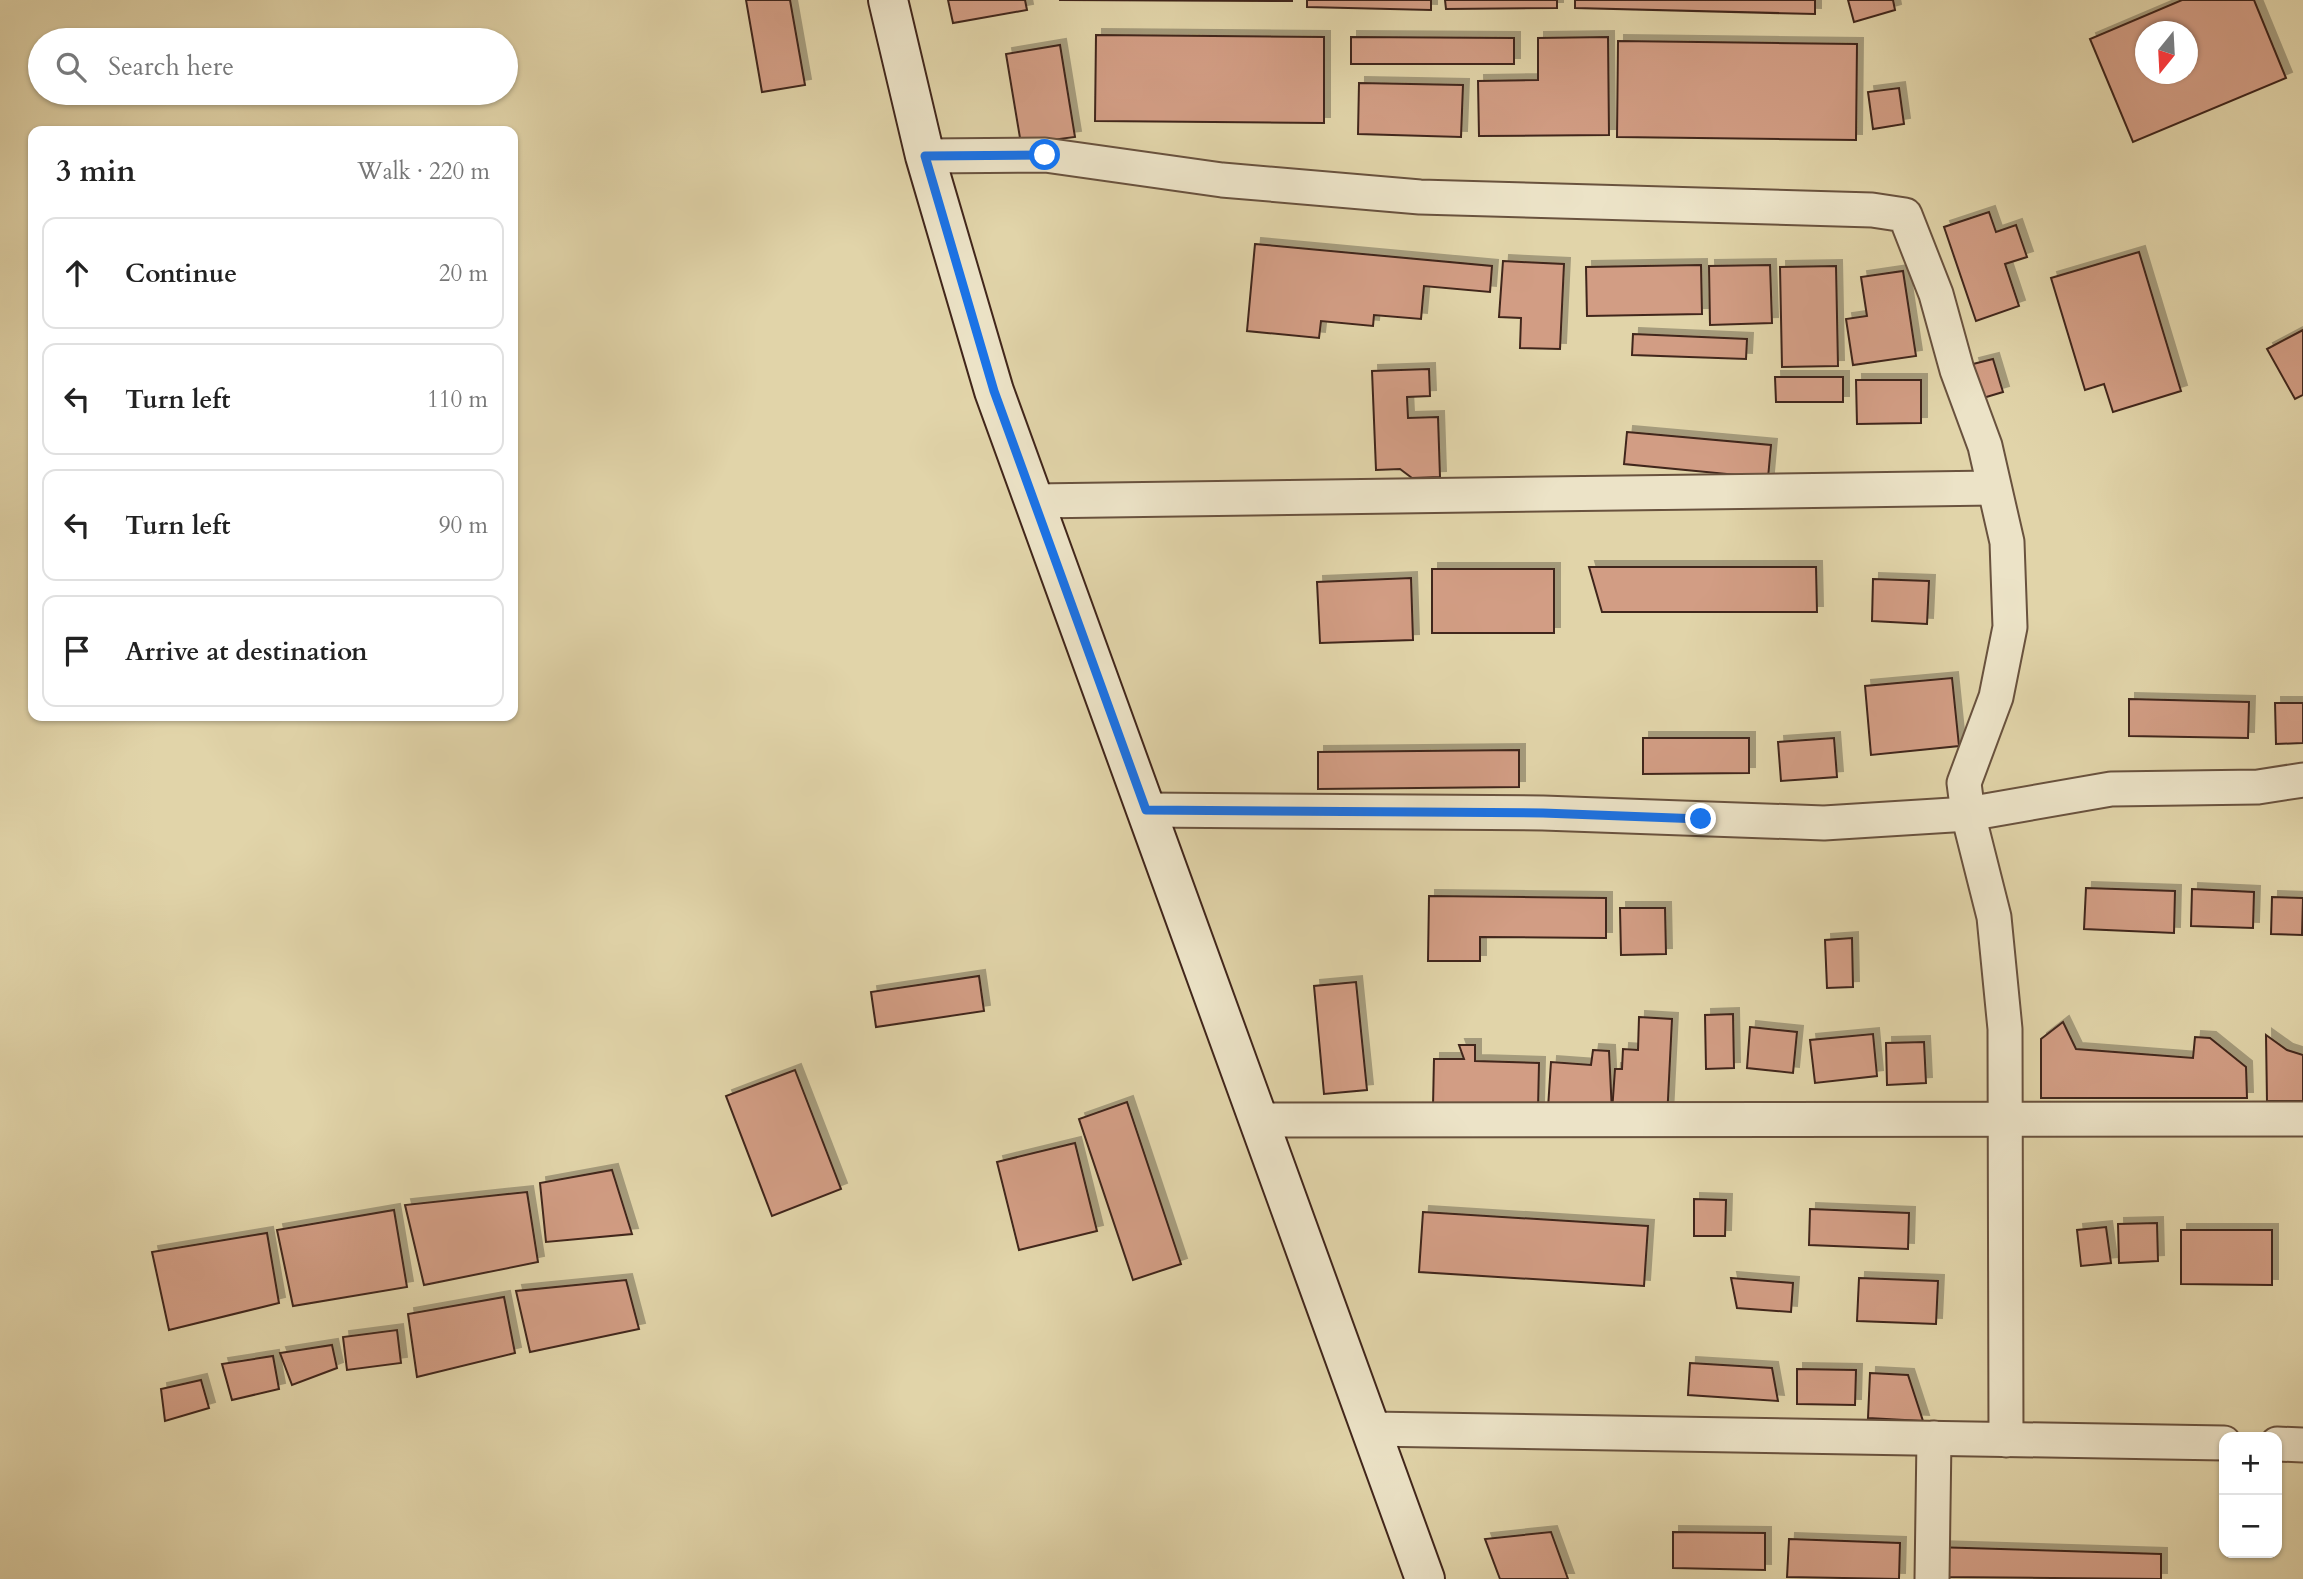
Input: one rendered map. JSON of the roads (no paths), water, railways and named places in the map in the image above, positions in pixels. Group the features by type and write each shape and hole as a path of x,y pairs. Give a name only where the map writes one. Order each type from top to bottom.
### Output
{"main road":[{"path":"888,0 925,156 994,391 1425,1579"}],"street":[{"path":"925,156 1045,155 1222,180 1420,197 1872,210 1905,215 1936,294 1957,370 1985,446 2007,542 2010,627 1996,697 1964,783 1968,814 1994,917 2005,1029 2006,1440"},
{"path":"1034,501 1994,488"},
{"path":"1146,810 1543,813 1824,823 1968,814 2111,789 2258,787 2303,780"},
{"path":"1258,1120 2303,1119"},
{"path":"1370,1429 2219,1443"},
{"path":"1932,1579 1934,1438"},
{"path":"2282,1444 2303,1445"}]}
